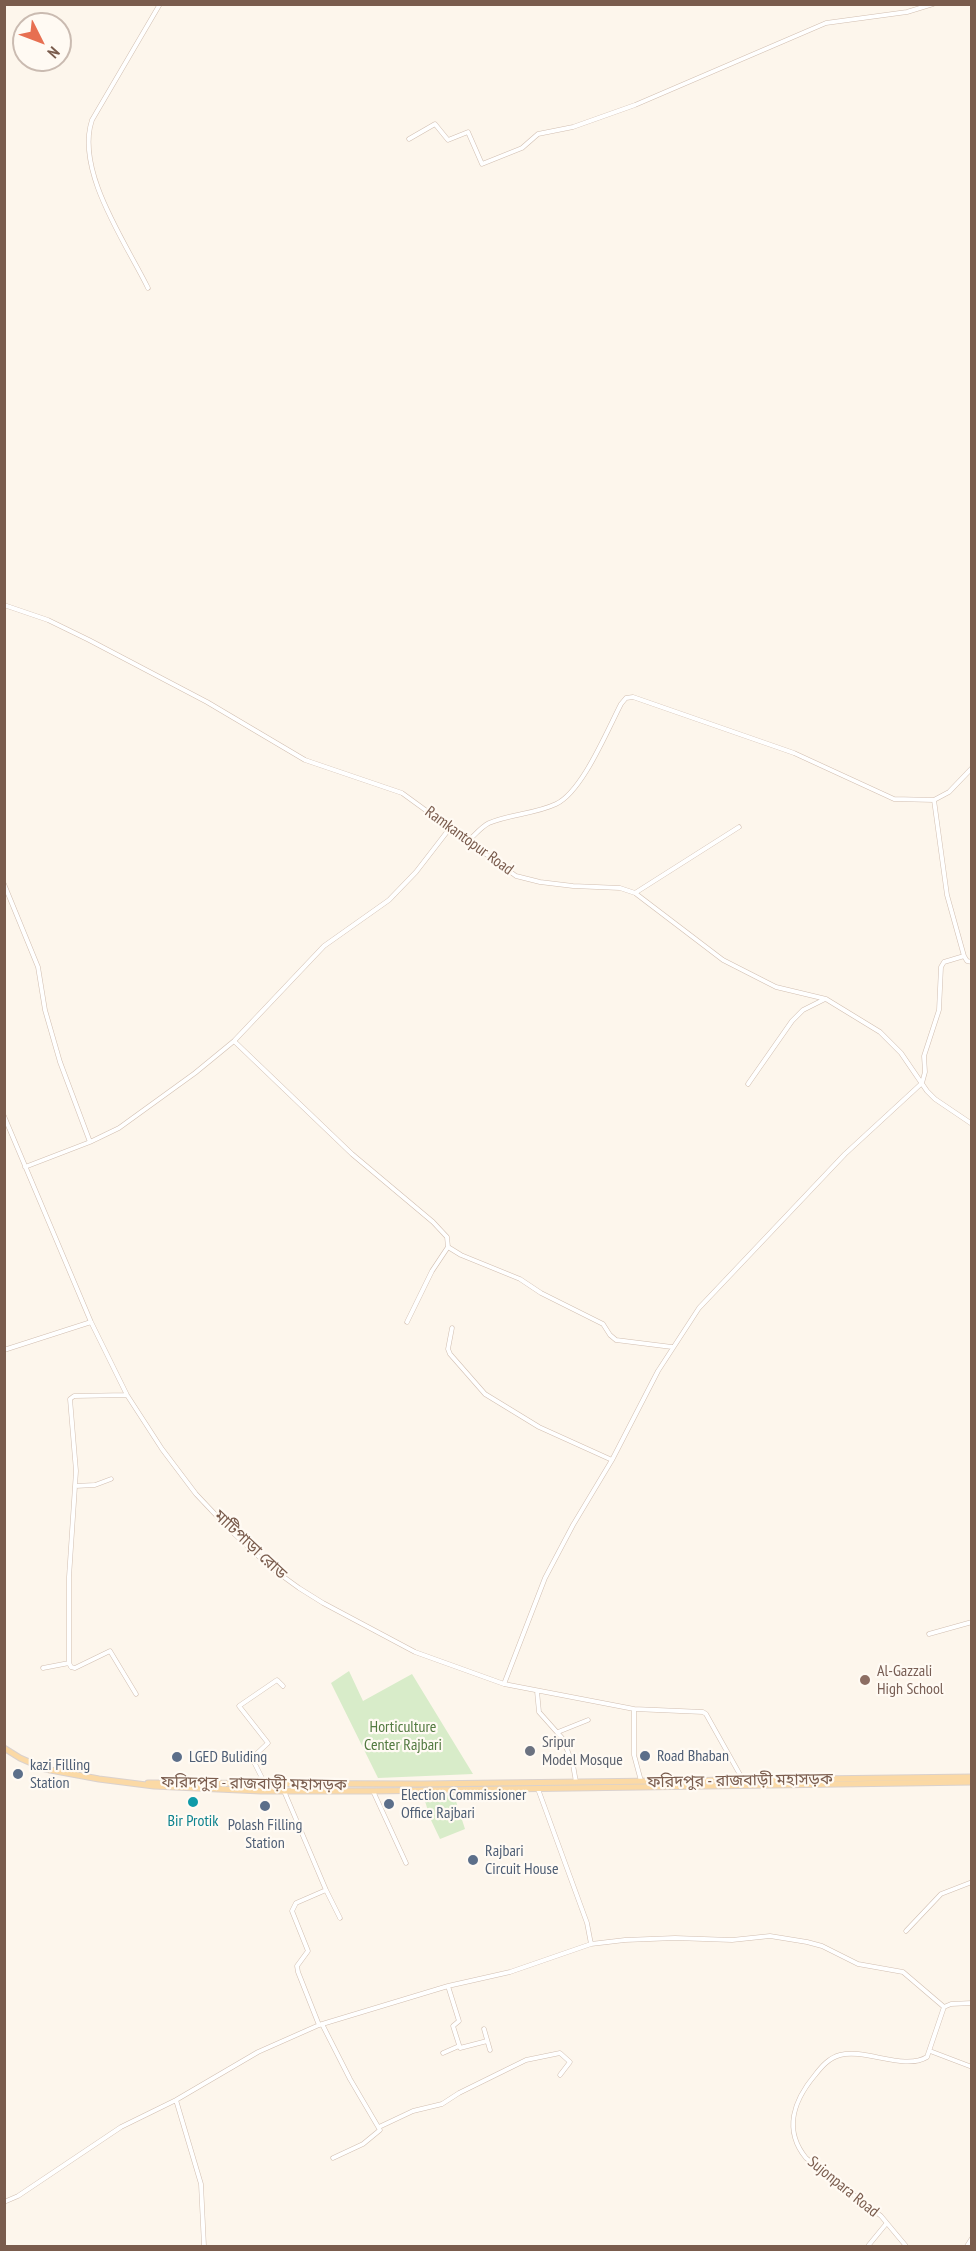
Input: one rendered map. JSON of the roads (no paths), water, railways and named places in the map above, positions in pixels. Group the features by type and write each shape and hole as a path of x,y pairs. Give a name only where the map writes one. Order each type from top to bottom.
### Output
{"main road":[{"path":"4,1748 45,1769 99,1779 146,1784"},
{"name":"ফরিদপুর - রাজবাড়ী মহাসড়ক","path":"146,1784 265,1785 284,1788 972,1777"},
{"name":"ফরিদপুর - রাজবাড়ী মহাসড়ক","path":"146,1784 373,1791 972,1782"}],"street":[{"path":"148,288 101,194 91,164 88,132 92,120 160,4"},
{"path":"409,139 435,124 448,140 468,132 482,164 522,148 538,134 573,127 635,105 826,23 907,12 933,4"},
{"name":"Ramkantopur Road","path":"4,605 48,620 89,640 207,702 304,760 402,793 516,876 562,885 621,888 634,893 723,960 776,987 826,999 890,1041 935,1099 972,1125"},
{"path":"468,842 487,825 540,810 568,797 593,759 626,698 633,697 794,753 894,799 934,800 949,792 972,768"},
{"path":"934,800 947,896 964,956 967,961 972,962"},
{"path":"634,893 739,827"},
{"path":"25,1167 90,1142 119,1128 234,1041 324,946 389,900 416,872 450,828"},
{"path":"4,884 38,967 45,1010 60,1062 90,1142"},
{"path":"504,1684 545,1578 573,1525 612,1460 672,1347 699,1308 729,1275 845,1154 922,1083 925,1072 924,1056 939,1010 940,968 944,962 964,956"},
{"path":"748,1084 792,1021 803,1010 826,999"},
{"path":"234,1041 352,1154 433,1222 447,1237 448,1247 432,1271 407,1322"},
{"name":"মাটিপাড়া রোড","path":"4,1116 91,1322 127,1395 162,1449 196,1494 270,1567 323,1603 415,1652 504,1684 634,1709 703,1712 743,1780"},
{"path":"448,1247 460,1255 520,1279 542,1293 603,1324 616,1340 672,1347"},
{"path":"4,1350 91,1322"},
{"path":"452,1328 448,1348 450,1354 484,1394 539,1427 612,1460"},
{"path":"127,1395 74,1396 70,1399 75,1486 69,1577 69,1663 75,1668 110,1651 135,1694"},
{"path":"75,1486 95,1485 111,1479"},
{"path":"929,1634 972,1622"},
{"path":"43,1668 69,1663"},
{"path":"265,1785 252,1758 268,1743 239,1706 277,1680 283,1686"},
{"path":"537,1691 541,1716 558,1732 570,1756 576,1783"},
{"path":"634,1709 634,1755 641,1782"},
{"path":"558,1732 588,1720"},
{"path":"284,1788 340,1918"},
{"path":"537,1788 587,1923 591,1944"},
{"path":"373,1791 406,1863"},
{"path":"906,1931 941,1894 972,1882"},
{"path":"326,1890 296,1903 292,1911 308,1951 297,1966 297,1972 321,2025 350,2079 380,2127 379,2133 363,2144 333,2158"},
{"path":"4,2202 18,2196 121,2127 176,2100 258,2052 321,2025 448,1986 510,1972 591,1944 625,1940 675,1938 732,1940 770,1936 807,1942 829,1949 858,1964 903,1972 944,2007"},
{"path":"448,1986 459,2021 453,2026 459,2046 462,2049 487,2041"},
{"path":"972,2003 951,2004 944,2007 930,2051 972,2067"},
{"path":"484,2029 490,2050"},
{"path":"443,2053 459,2046"},
{"name":"Sujonpara Road","path":"906,2247 881,2216 818,2169 798,2147 794,2132 795,2109 810,2082 831,2059 842,2054 908,2061 921,2060 930,2051"},
{"path":"380,2127 413,2110 442,2104 526,2060 560,2053 570,2062 560,2074"},
{"path":"176,2100 201,2184 204,2247"},
{"path":"868,2247 886,2224"},
{"path":"967,2247 972,2238"}],"place":[{"name":"Al-Gazzali High School","path":"865,1680"},
{"name":"Sripur Model Mosque","path":"530,1751"},
{"name":"Road Bhaban","path":"645,1756"},
{"name":"LGED Buliding","path":"177,1757"},
{"name":"kazi Filling Station","path":"18,1774"},
{"name":"Bir Protik","path":"193,1802"},
{"name":"Election Commissioner Office Rajbari","path":"389,1804"},
{"name":"Polash Filling Station","path":"265,1806"},
{"name":"Rajbari Circuit House","path":"473,1860"}],"park label":[{"name":"Horticulture Center Rajbari","path":"403,1736"}]}
